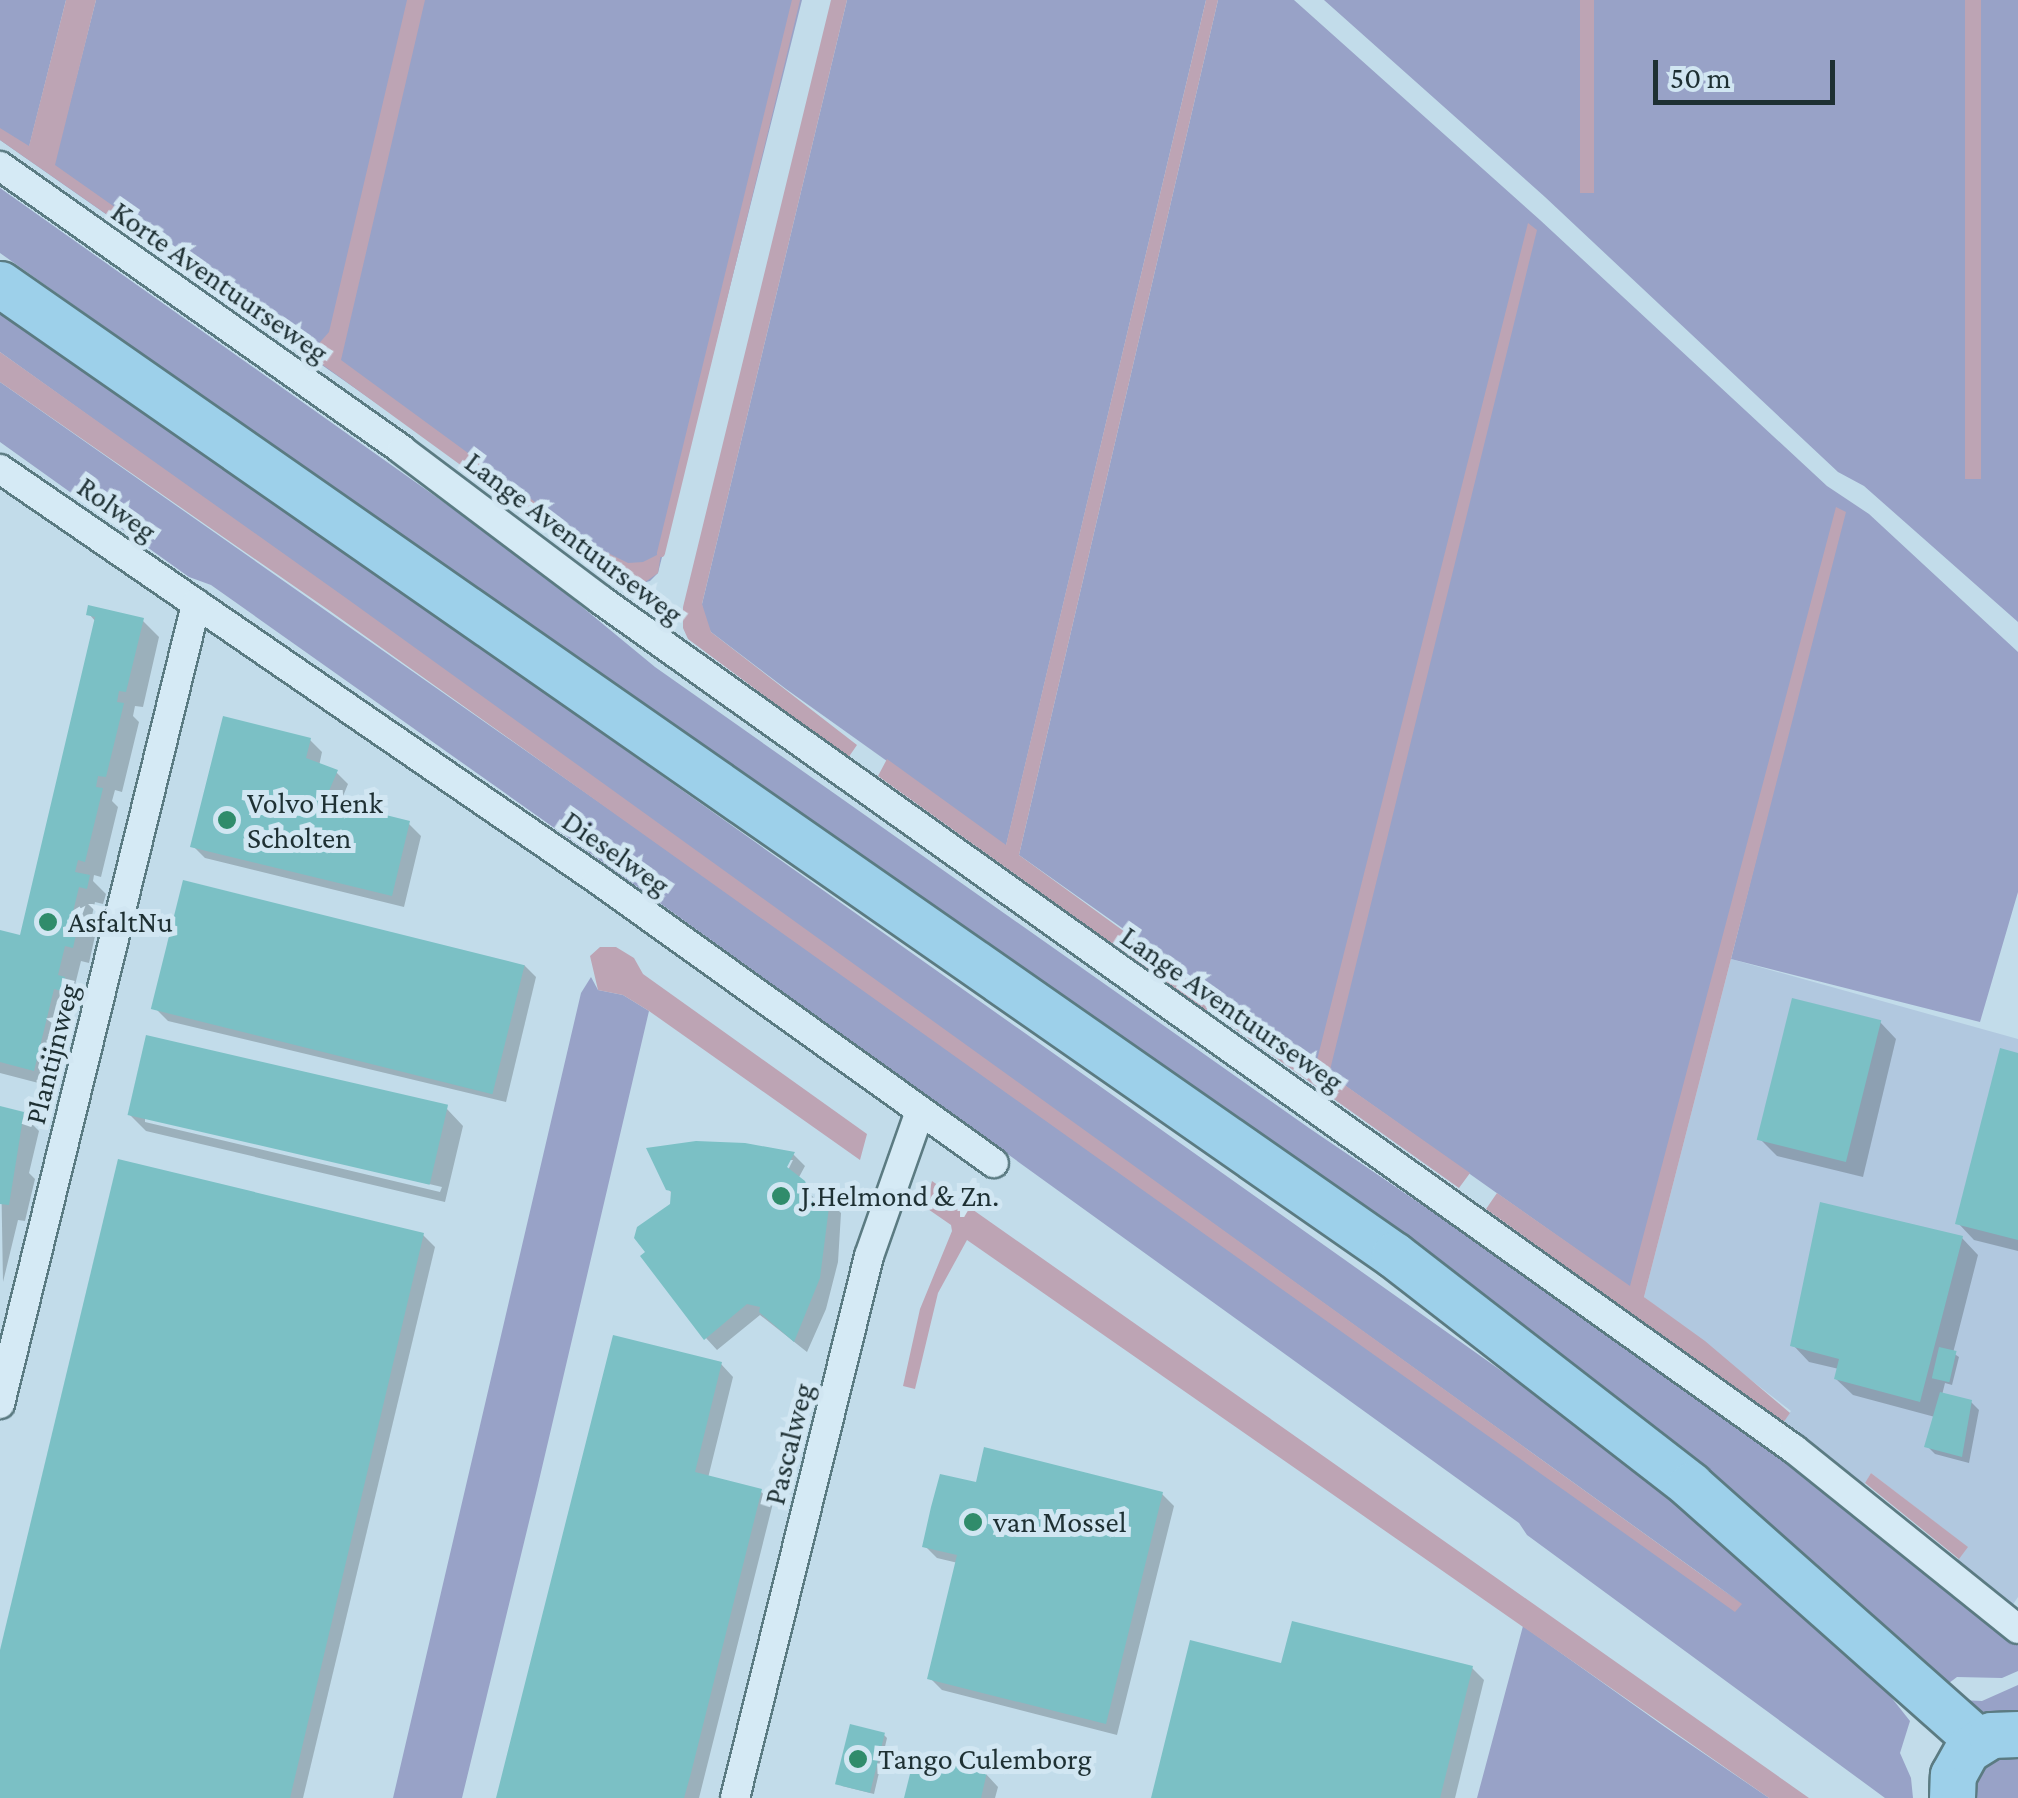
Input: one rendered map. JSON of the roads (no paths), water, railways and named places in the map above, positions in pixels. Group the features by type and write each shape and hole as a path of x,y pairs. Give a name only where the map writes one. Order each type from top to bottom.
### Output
{"main road":[{"path":"0,284 1394,1255 1690,1485 1877,1656 1904,1702 1977,1759"}],"street":[{"name":"Korte Aventuurseweg","path":"0,166 402,450"},
{"name":"Lange Aventuurseweg","path":"402,450 616,611 1794,1448 2018,1630"},
{"name":"Rolweg","path":"0,469 196,604"},
{"name":"Dieselweg","path":"196,604 597,879 994,1163"},
{"name":"Plantijnweg","path":"0,1404 196,604"},
{"name":"Pascalweg","path":"734,1798 870,1256 920,1110"}],"waterway":[{"path":"661,553 796,0"}],"place":[{"name":"Volvo Henk Scholten","path":"227,820"},
{"name":"AsfaltNu","path":"48,922"},
{"name":"J.Helmond & Zn.","path":"781,1196"},
{"name":"van Mossel","path":"973,1522"},
{"name":"Tango Culemborg","path":"858,1759"}]}
